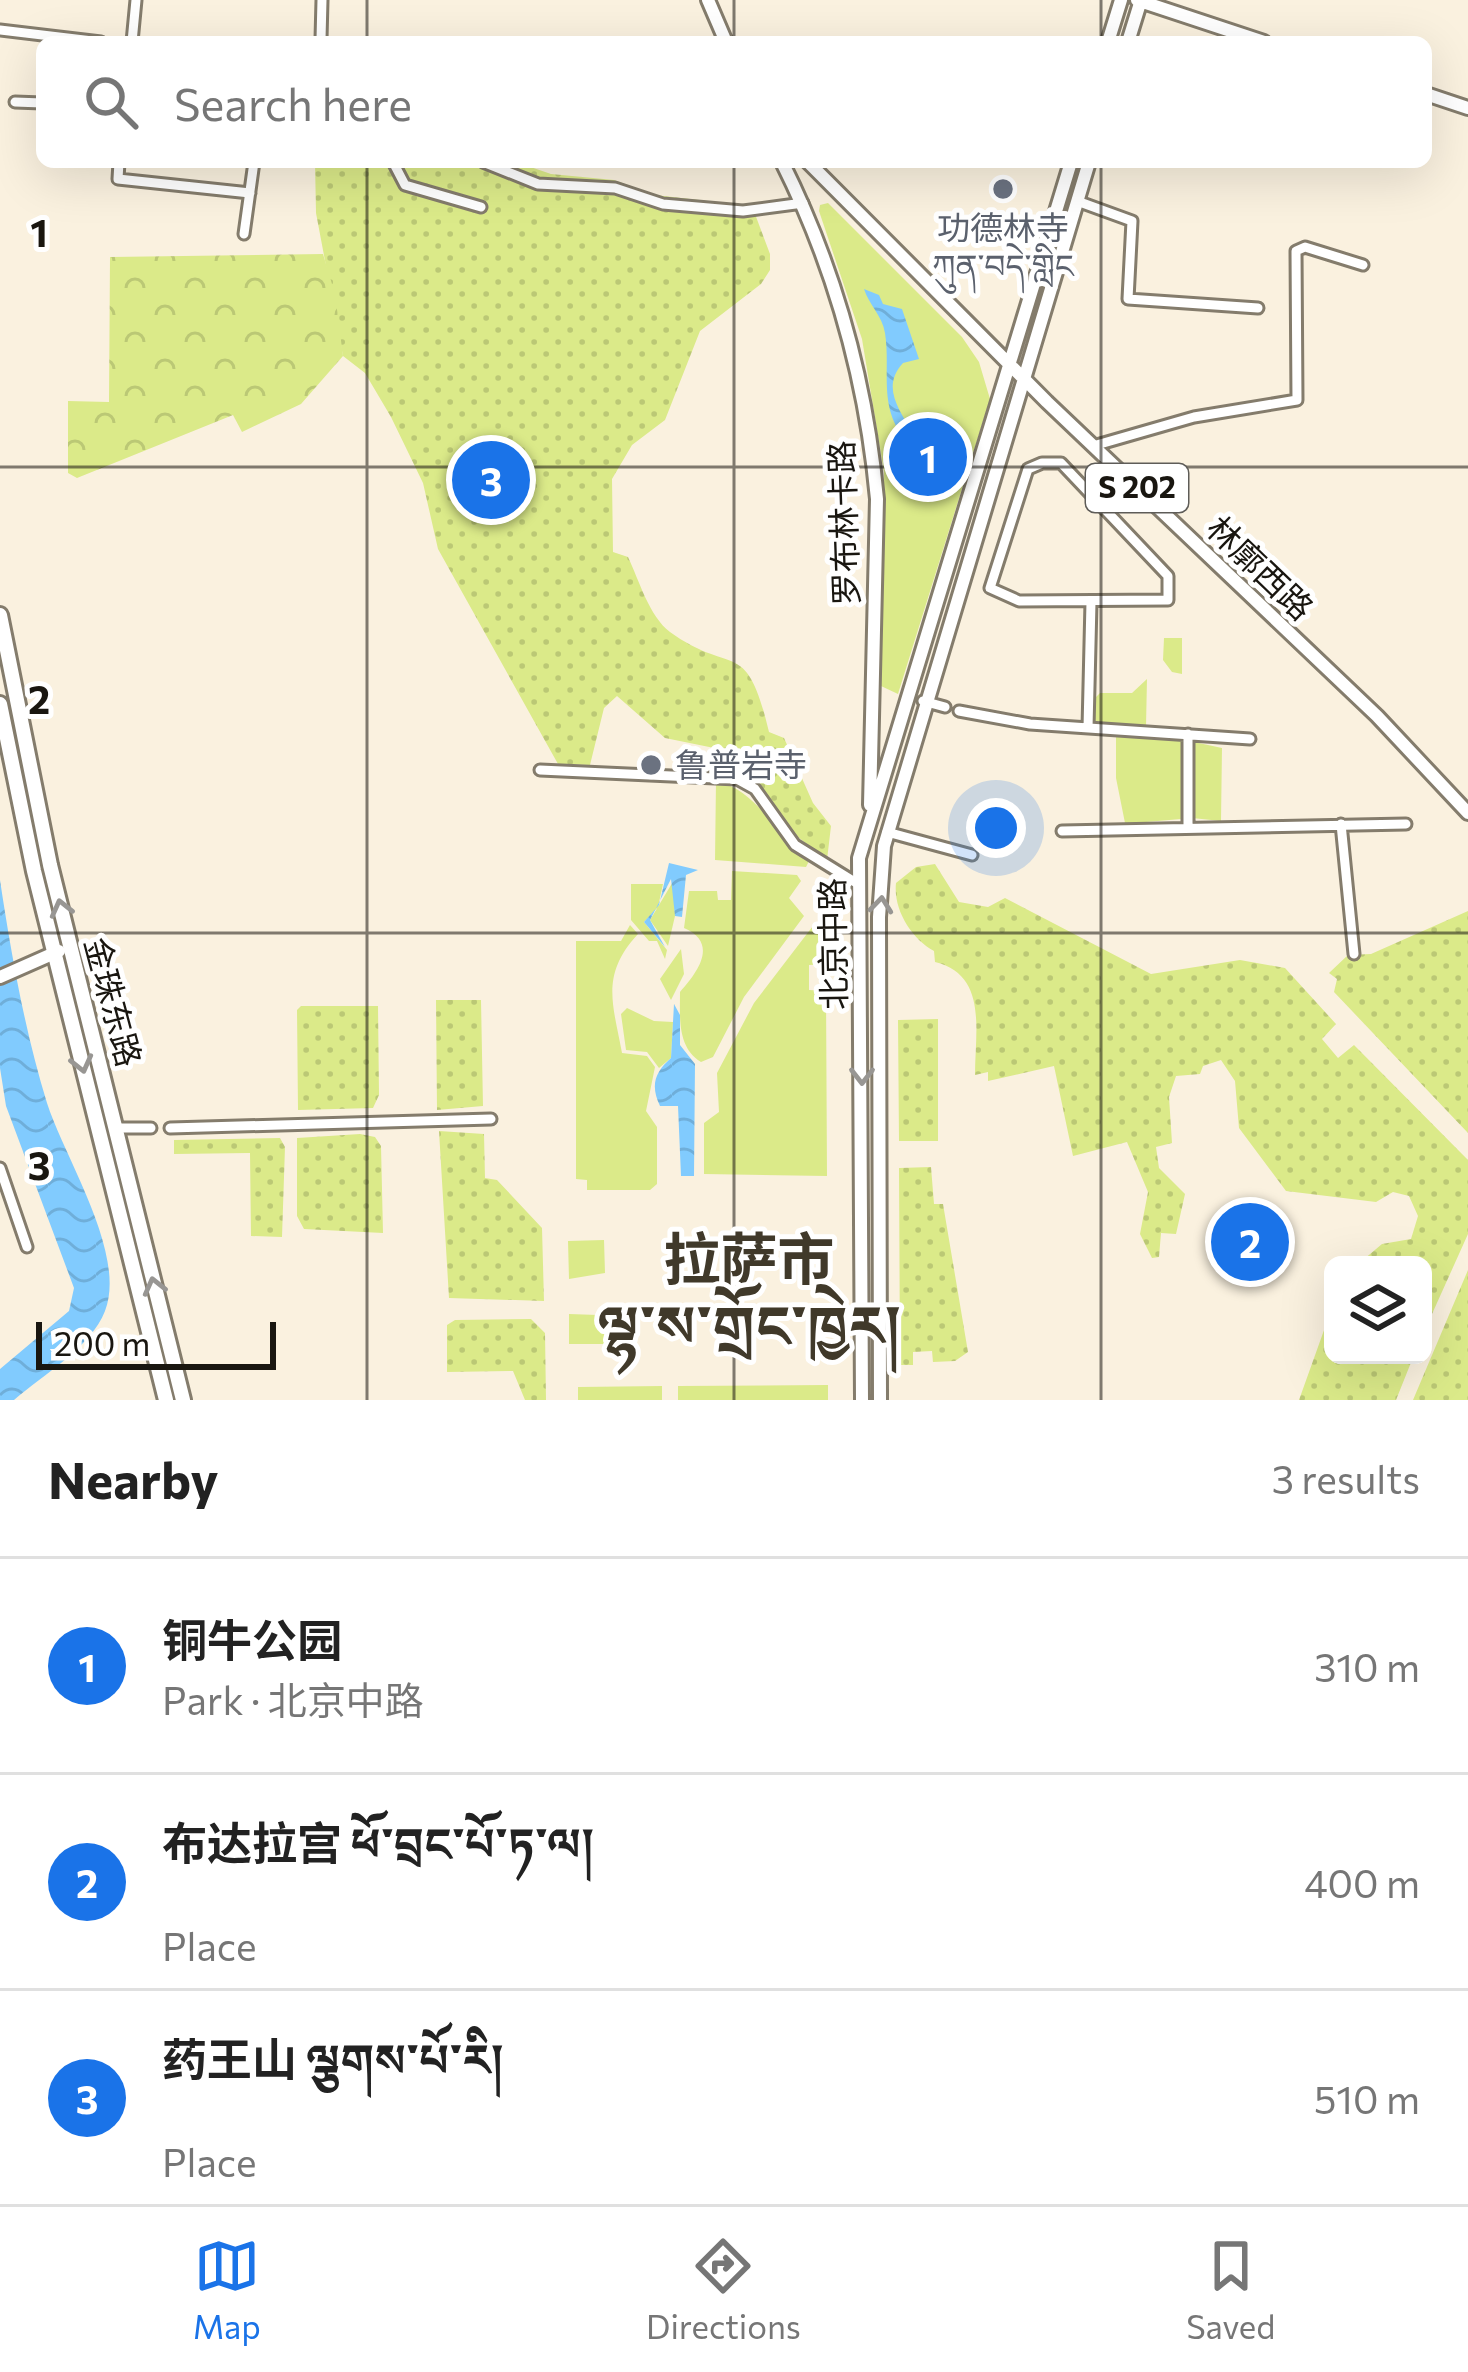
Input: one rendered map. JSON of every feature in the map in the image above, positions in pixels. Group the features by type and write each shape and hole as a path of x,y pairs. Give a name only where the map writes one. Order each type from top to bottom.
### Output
{"highway":[{"name":"金珠东路","path":"0,615 18,723 183,1400"},
{"name":"金珠东路","path":"0,704 55,953 166,1400"}],"main road":[{"path":"708,0 723,36"},
{"path":"1110,36 1121,0"},
{"path":"1130,36 1140,1 1246,36"},
{"path":"1432,96 1468,108"},
{"name":"罗布林卡路","path":"785,168 803,203 851,344 873,453 877,499 869,824"},
{"name":"林廓西路","path":"814,168 1022,376 1377,716 1468,813"},
{"name":"北京中路","path":"862,1400 858,884 869,824 1069,168"},
{"name":"北京中路","path":"880,1400 879,917 887,832 1088,168"},
{"path":"0,977 70,946"}],"street":[{"path":"133,36 136,0"},
{"path":"321,36 322,0"},
{"path":"0,30 50,36"},
{"path":"15,102 36,103"},
{"path":"119,168 118,178 250,193"},
{"path":"244,234 253,168"},
{"path":"396,168 405,185 481,207"},
{"path":"498,168 538,184 615,188 663,204 743,211 803,203"},
{"path":"1077,201 1132,221 1128,299 1258,308"},
{"path":"1094,446 1194,416 1297,400 1297,251 1305,247 1364,265"},
{"path":"1042,463 1061,463 1168,575 1168,600 1091,602 1019,601 990,588 1028,470 1042,463"},
{"path":"1088,728 1091,602"},
{"path":"923,701 945,707"},
{"path":"959,711 1088,728 1250,739"},
{"path":"1188,734 1188,825"},
{"path":"540,770 737,779 755,789 795,845 858,884"},
{"path":"1341,824 1354,954"},
{"path":"1062,831 1406,824"},
{"path":"887,832 972,855"},
{"path":"170,1128 491,1119"},
{"path":"118,1128 151,1128"},
{"path":"0,1168 27,1247"}],"green space":[{"path":"315,168 534,168 614,180 655,195 752,206 770,254 770,270 761,284 700,331 665,420 632,445 612,479 613,552 628,557 650,607 670,632 735,663 753,682 769,732 784,738 813,803 831,826 827,860 789,830 724,750 665,738 617,696 604,708 590,765 558,764 438,549 423,483 391,417 365,373 343,356 316,213"},
{"path":"828,203 962,337 979,362 990,399 898,694 881,686 884,472 862,339 819,211 820,205"},
{"path":"323,254 335,294 343,356 301,404 242,432 233,415 77,478 68,473 68,401 109,402 110,257"},
{"path":"1164,638 1182,638 1182,674 1172,672 1163,660"},
{"path":"1147,679 1146,726 1095,722 1094,699 1100,693 1132,693"},
{"path":"1116,734 1182,741 1181,819 1111,825 1125,823 1116,778"},
{"path":"1194,742 1222,748 1221,821 1192,818"},
{"path":"716,781 755,804 809,861 806,867 715,860"},
{"path":"935,864 959,902 988,907 1005,898 1151,974 1240,960 1285,968 1336,1024 1322,1039 1338,1058 1354,1045 1468,1160 1468,1234 1432,1314 1432,1256 1368,1256 1382,1244 1411,1239 1418,1216 1409,1196 1393,1192 1376,1202 1286,1191 1239,1128 1235,1081 1221,1060 1203,1066 1200,1074 1176,1076 1169,1097 1172,1143 1156,1147 1159,1168 1185,1194 1176,1234 1161,1233 1159,1257 1152,1258 1140,1234 1148,1192 1127,1142 1073,1156 1054,1066 988,1081 988,1072 975,1075 971,992 952,969 935,962 934,951 912,931 898,903 896,883 916,867"},
{"path":"732,871 797,875 801,881 789,898 804,916 744,997 713,1057 701,1062 688,1048 680,1022 680,992 698,967 703,950 695,934 684,928 689,891 717,891 718,900 731,900"},
{"path":"674,880 675,916 668,946 650,920"},
{"path":"631,884 663,884 658,907 644,922 667,950 665,959 657,941 649,941 631,920"},
{"path":"1468,911 1468,1133 1334,992 1337,979 1329,973 1348,955 1371,954"},
{"path":"816,922 827,928 827,964 809,965 809,990 826,991 827,1176 704,1174 704,1123 719,1112 717,1073 754,1003"},
{"path":"630,925 638,934 618,963 613,1005 622,1053 647,1056 655,1067 646,1111 657,1127 657,1184 650,1190 587,1190 587,1180 576,1179 576,941 621,941"},
{"path":"681,949 684,974 671,1000 660,979"},
{"path":"436,1000 481,1000 483,1106 437,1110"},
{"path":"301,1006 378,1006 379,1095 373,1108 298,1110 297,1010"},
{"path":"627,1008 654,1021 673,1022 671,1058 659,1068 647,1052 626,1050 621,1014"},
{"path":"938,1019 938,1141 899,1141 898,1020"},
{"path":"439,1131 484,1134 485,1178 497,1180 542,1228 544,1301 449,1298"},
{"path":"375,1137 381,1146 383,1233 304,1229 297,1216 297,1138"},
{"path":"280,1138 285,1147 282,1237 251,1236 250,1153 174,1154 174,1140"},
{"path":"931,1167 934,1204 943,1204 968,1352 955,1361 933,1362 932,1351 913,1352 913,1365 900,1365 899,1168"},
{"path":"604,1240 605,1273 569,1279 568,1241"},
{"path":"1468,1270 1468,1400 1413,1400"},
{"path":"605,1304 606,1344 569,1344 569,1314 598,1315"},
{"path":"531,1319 545,1333 546,1400 525,1400 513,1371 447,1372 447,1325 455,1320"},
{"path":"1324,1330 1324,1364 1410,1364 1396,1400 1299,1400"},
{"path":"828,1385 828,1400 678,1400 678,1386"},
{"path":"662,1386 662,1400 578,1400 578,1387"}],"water":[{"path":"864,289 879,295 883,304 902,309 919,359 903,363 893,381 894,398 913,434 908,462 902,460 907,442 888,402 883,327"},
{"path":"669,863 698,870 686,875 682,917 675,916 671,879 660,900"},
{"path":"0,880 39,1076 101,1235 110,1288 105,1311 89,1337 14,1400 0,1400 0,1369 69,1311 74,1288 6,1106 0,1068"},
{"path":"656,909 650,920 665,947 644,922"},
{"path":"674,1004 680,1015 680,1045 695,1064 694,1176 681,1176 678,1106 660,1106 655,1092 658,1074 671,1058"}],"place":[{"name":"功德林寺 ཀུན་བདེ་གླིང","path":"1003,189"},
{"name":"铜牛公园","path":"928,457"},
{"name":"药王山 ལྕགས་པོ་རི།","path":"491,480"},
{"name":"鲁普岩寺","path":"651,765"},
{"name":"布达拉宫 ཕོ་བྲང་པོ་ཏ་ལ།","path":"1250,1242"}],"district":[{"name":"拉萨市 ལྷ་ས་གྲོང་ཁྱེར།","path":"749,1293"}]}
